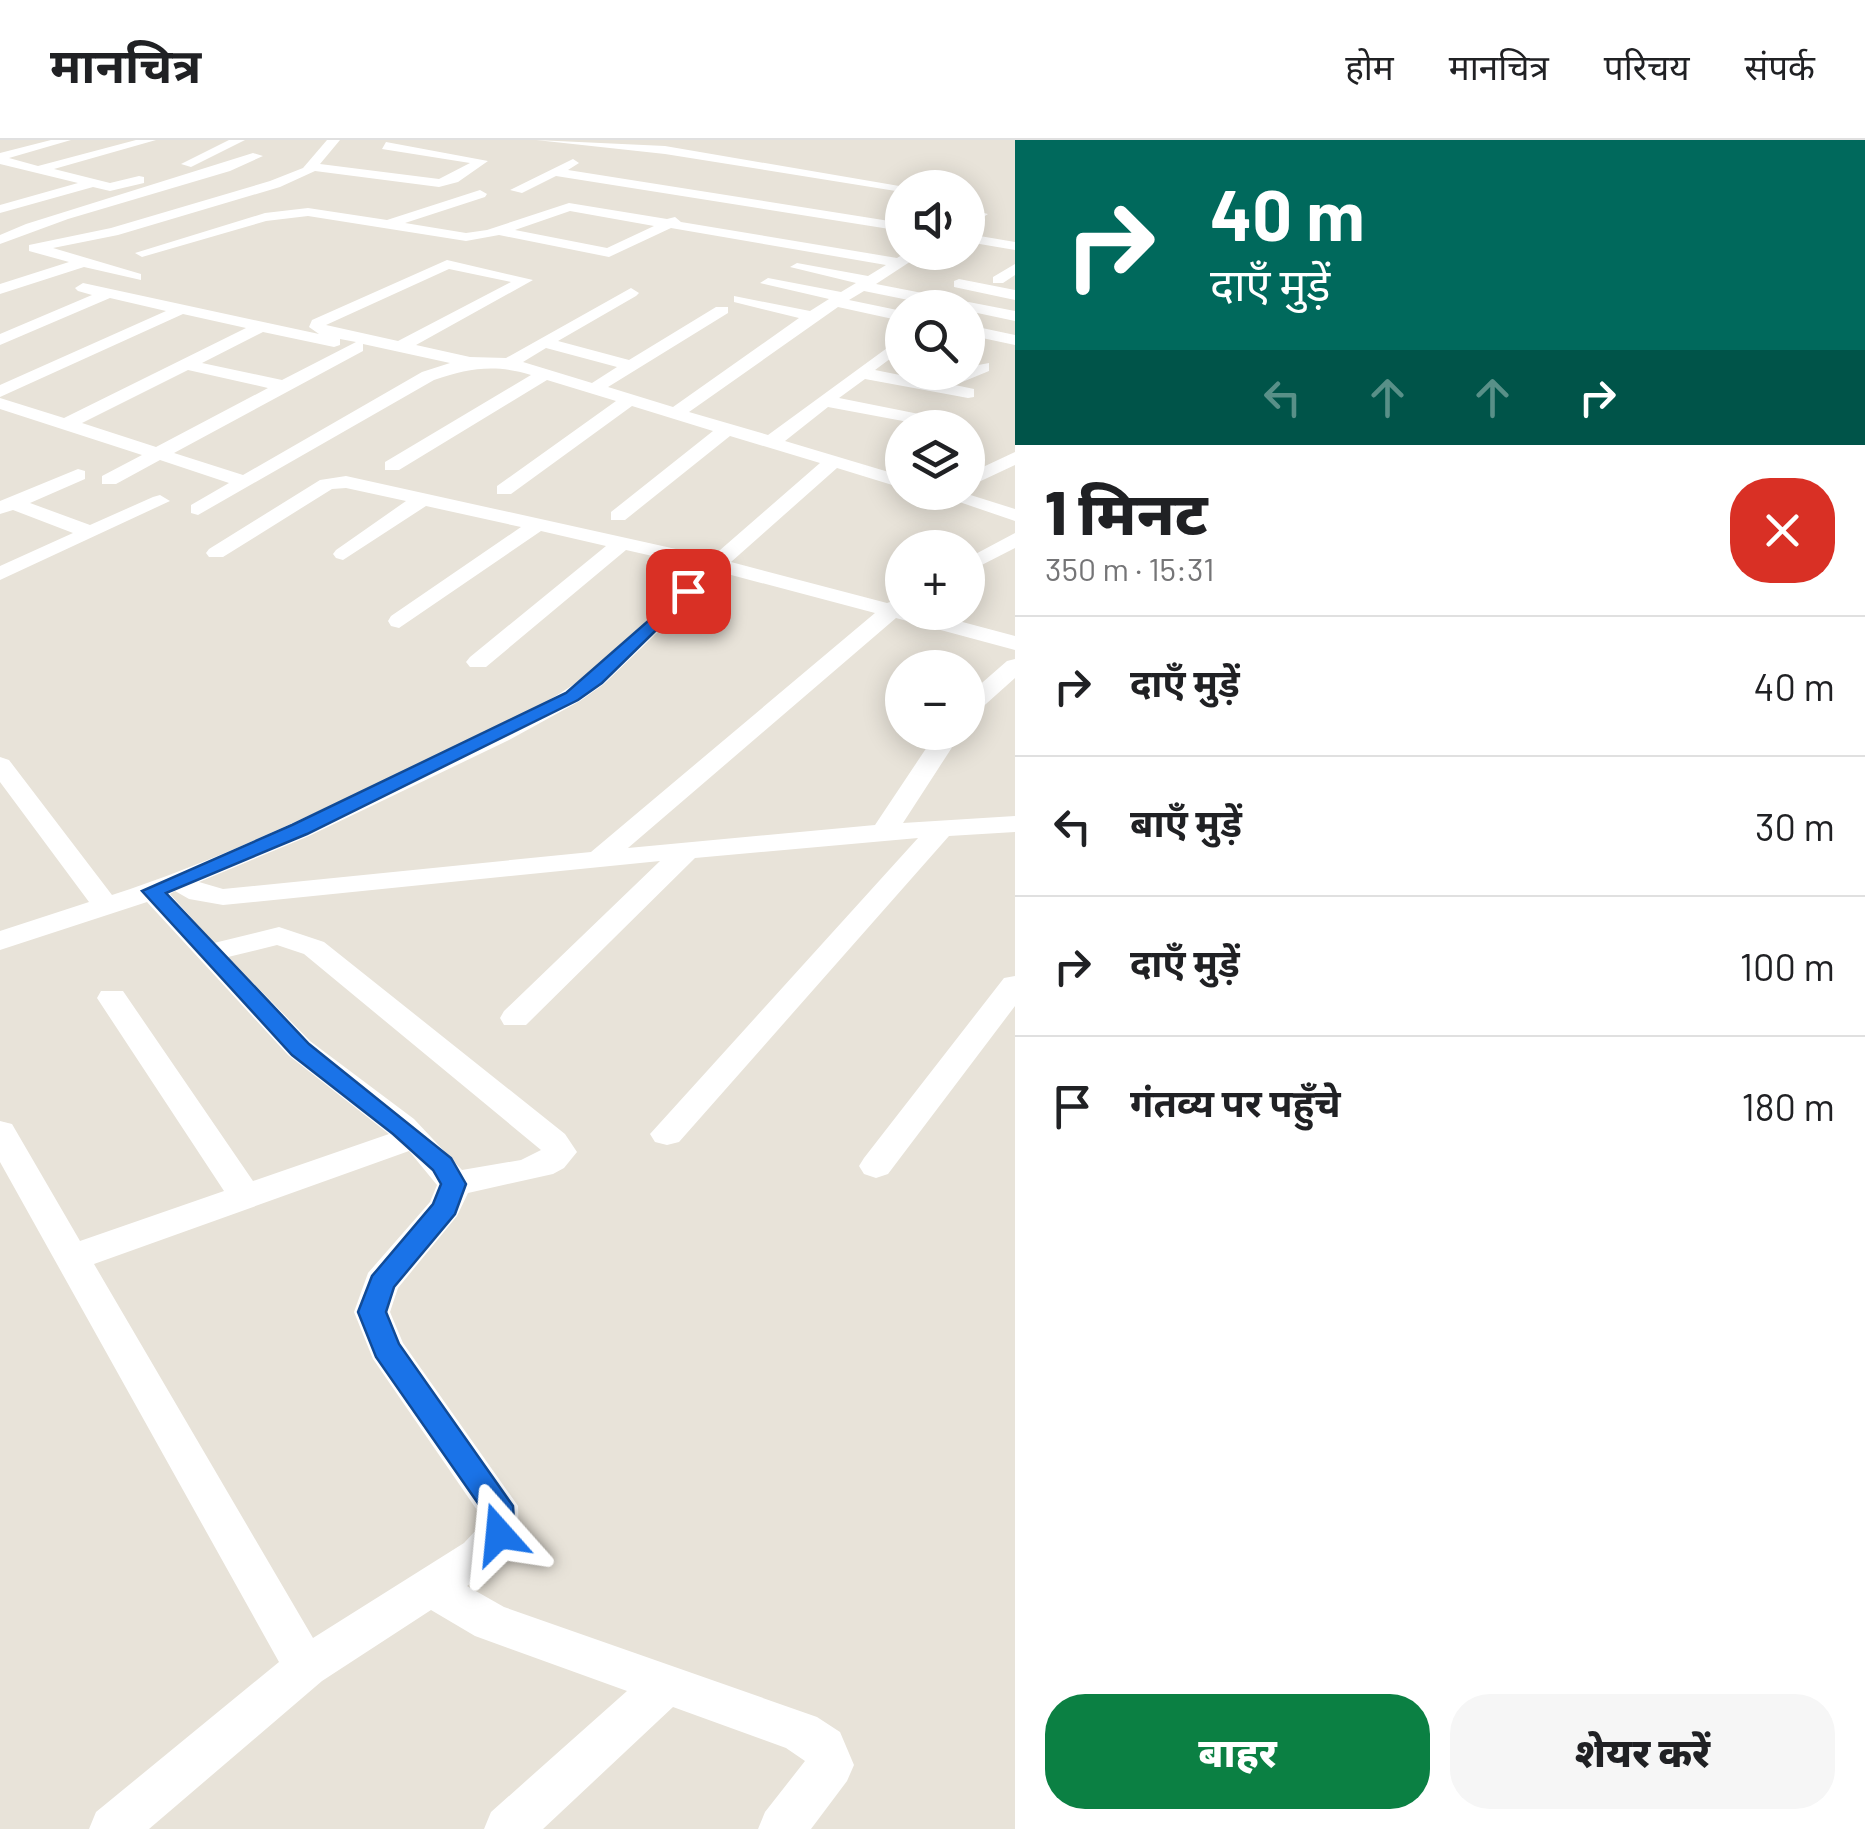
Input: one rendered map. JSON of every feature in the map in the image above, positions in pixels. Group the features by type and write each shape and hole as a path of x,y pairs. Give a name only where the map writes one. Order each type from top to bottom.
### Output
{"street":[{"path":"1,157 65,140"},
{"path":"106,140 128,145"},
{"path":"16,181 150,140"},
{"path":"1,157 42,171 116,186 157,174 238,140"},
{"path":"313,167 334,140"},
{"path":"405,178 471,140"},
{"path":"542,140 665,150 885,185"},
{"path":"517,190 604,148"},
{"path":"377,154 384,175"},
{"path":"34,248 113,232 236,197 313,167 377,154 450,154 482,161 446,182 384,175 348,188"},
{"path":"1,239 30,226 192,182 257,156"},
{"path":"498,231 602,252 670,224 782,167"},
{"path":"556,172 885,224"},
{"path":"157,174 192,182"},
{"path":"581,208 628,182"},
{"path":"0,208 92,183"},
{"path":"386,224 480,194"},
{"path":"747,237 832,195"},
{"path":"142,253 286,214 324,213 466,237 498,231 561,208 581,208 820,250 885,267"},
{"path":"855,231 885,215"},
{"path":"0,218 30,226"},
{"path":"532,219 567,226"},
{"path":"602,232 638,239"},
{"path":"1,239 136,277"},
{"path":"820,250 838,241"},
{"path":"985,241 1015,246"},
{"path":"0,289 84,262"},
{"path":"400,347 526,280 447,264 318,323 326,331 459,364"},
{"path":"797,267 1015,316"},
{"path":"998,280 1015,268"},
{"path":"678,412 812,316 897,270"},
{"path":"942,281 1015,294"},
{"path":"768,283 885,312"},
{"path":"83,288 459,364 509,363 885,477"},
{"path":"509,363 631,293"},
{"path":"0,340 109,294"},
{"path":"738,299 812,316"},
{"path":"0,392 182,309"},
{"path":"597,387 722,310"},
{"path":"66,424 262,326"},
{"path":"985,334 1015,340"},
{"path":"545,342 632,366"},
{"path":"109,480 357,346"},
{"path":"772,442 885,355"},
{"path":"186,364 284,386"},
{"path":"198,509 459,364"},
{"path":"392,466 546,373"},
{"path":"862,373 885,377"},
{"path":"952,390 968,393"},
{"path":"504,490 631,398"},
{"path":"825,401 885,412"},
{"path":"0,402 246,482"},
{"path":"618,516 728,428"},
{"path":"985,473 1015,458"},
{"path":"0,941 164,886 300,830 572,696 596,680 716,564 834,461"},
{"path":"7,506 78,475"},
{"path":"216,553 327,484 346,482 885,603"},
{"path":"343,554 422,499"},
{"path":"0,574 160,502"},
{"path":"7,506 91,532"},
{"path":"985,506 1015,515"},
{"path":"399,622 538,524"},
{"path":"985,556 1015,539"},
{"path":"478,662 622,543"},
{"path":"598,861 885,615"},
{"path":"973,630 1015,643"},
{"path":"985,692 1015,666"},
{"path":"884,831 938,750"},
{"path":"0,765 107,907"},
{"path":"164,886 223,896 884,831 1015,824"},
{"path":"667,1134 942,828"},
{"path":"515,1018 685,852"},
{"path":"164,886 209,953 301,1050 442,1164 454,1184"},
{"path":"209,953 279,936 314,948 554,1142 560,1152 554,1160 539,1166 454,1184"},
{"path":"876,1166 1015,985"},
{"path":"112,998 245,1196"},
{"path":"0,1132 306,1667"},
{"path":"74,1256 412,1138"},
{"path":"113,1829 306,1667 479,1556 499,1534 498,1506 386,1349 372,1312 381,1283 445,1207 454,1184"},
{"path":"431,1587 490,1622 802,1732 824,1747 832,1765 782,1829"},
{"path":"508,1829 666,1685"}],"route":[{"path":"499,1534 498,1506 386,1349 372,1312 381,1283 445,1207 454,1184 442,1164 402,1128 301,1050 152,891 300,830 500,735 572,696 596,680 688,591"}]}
